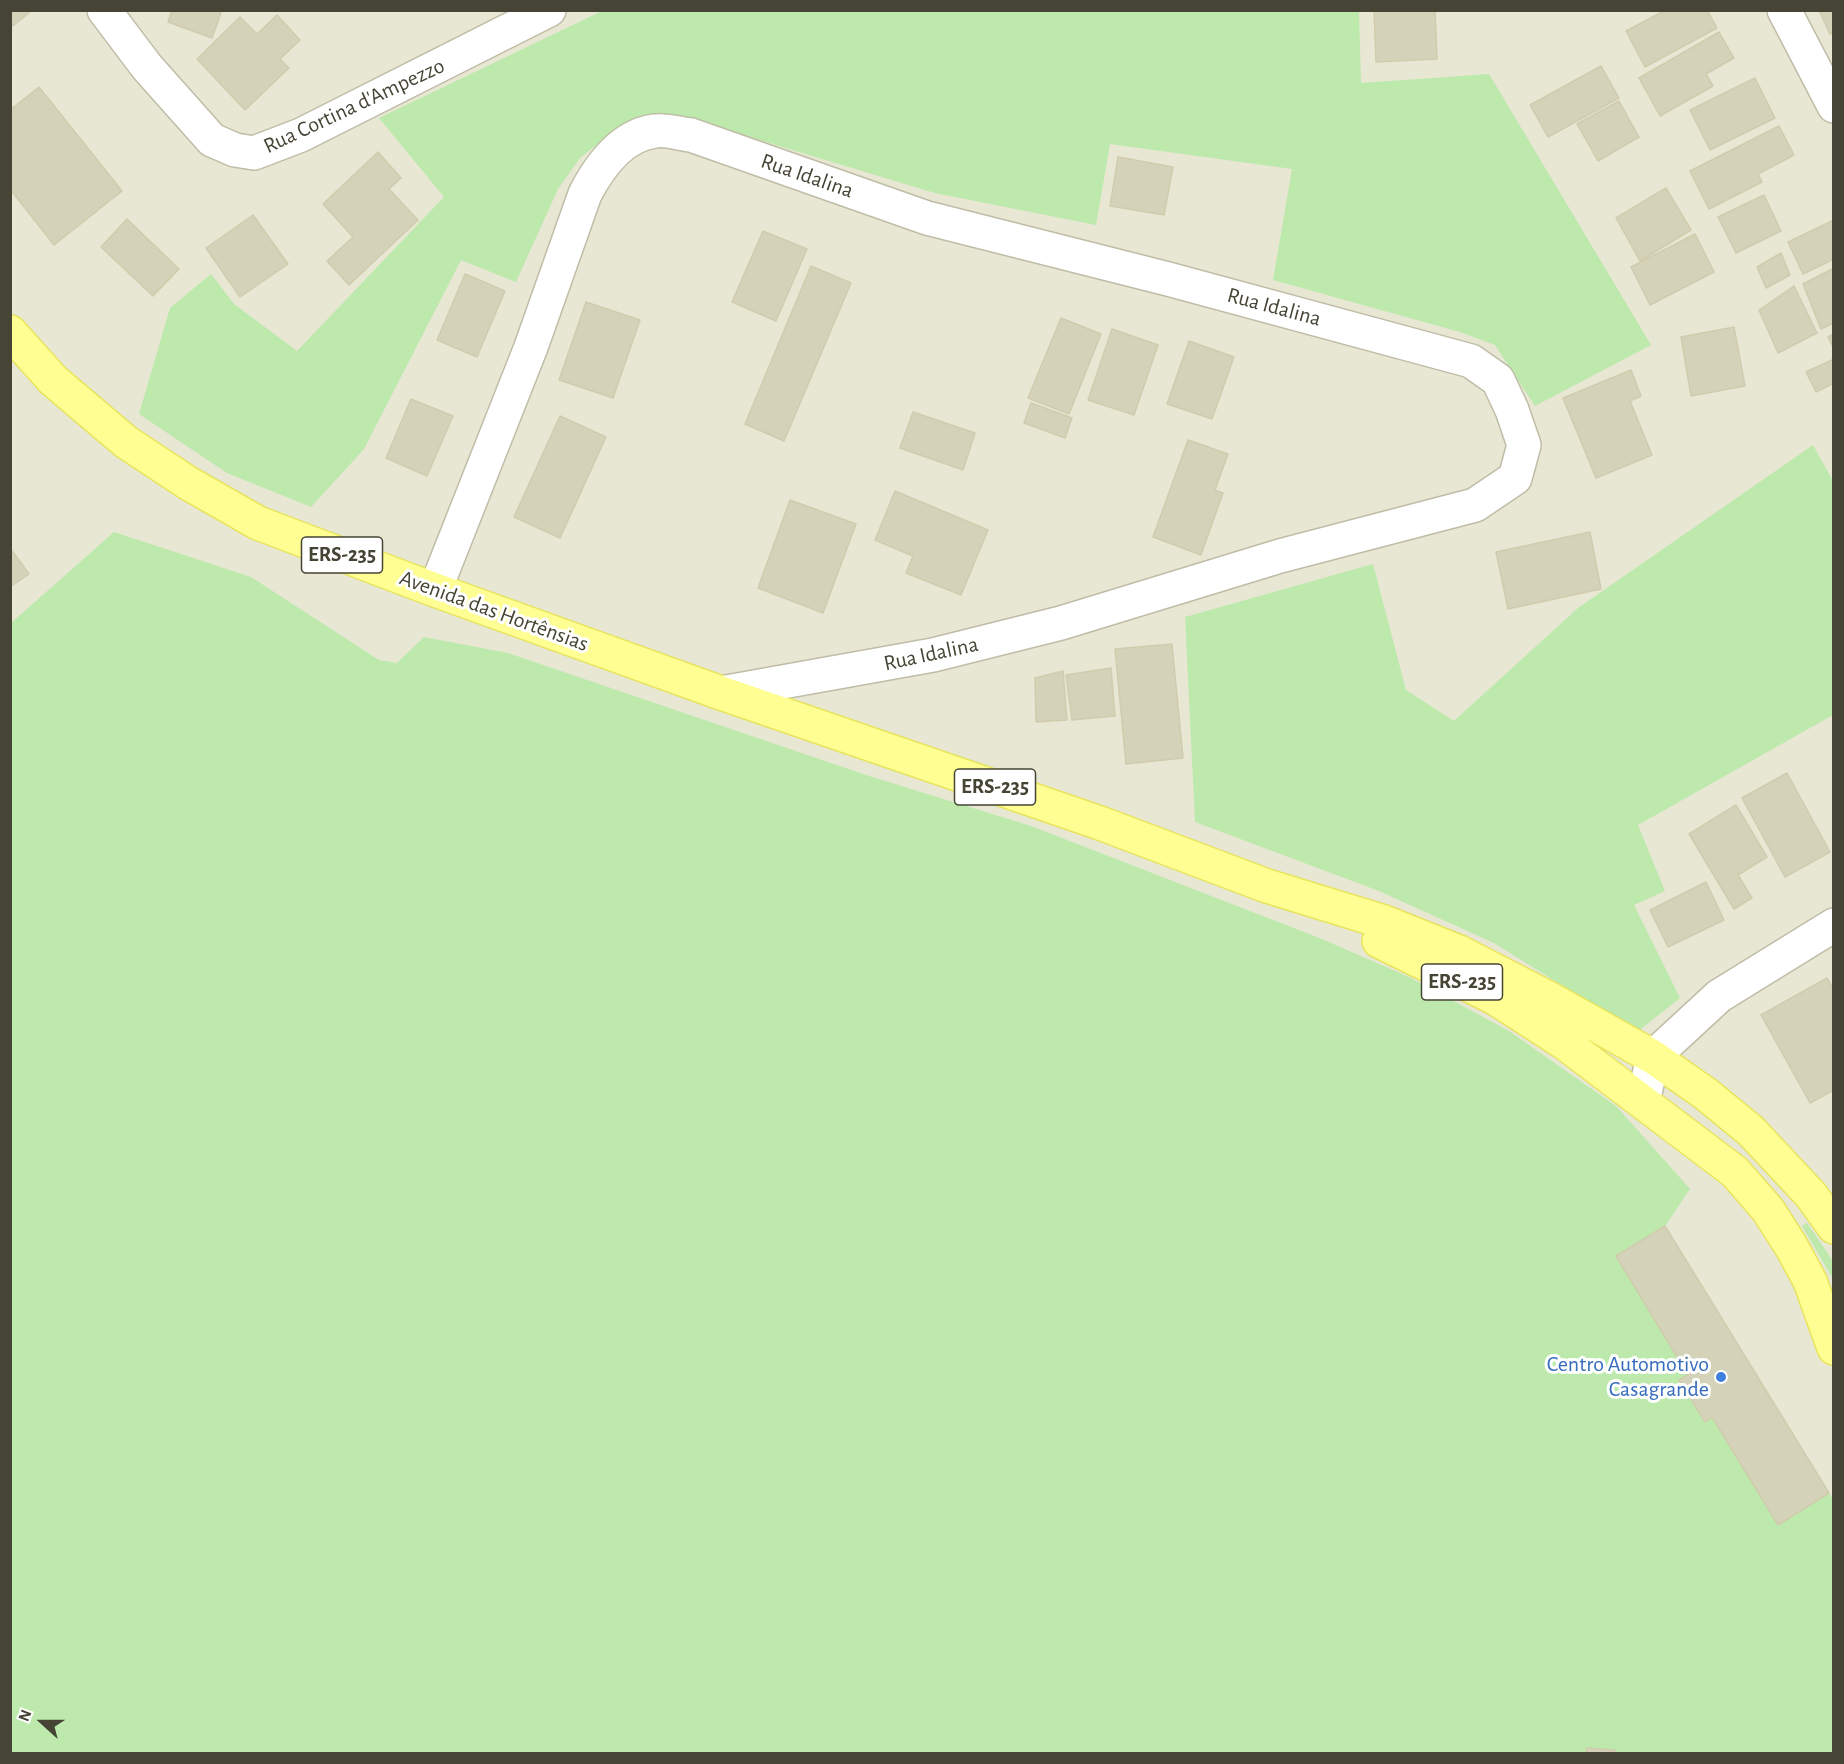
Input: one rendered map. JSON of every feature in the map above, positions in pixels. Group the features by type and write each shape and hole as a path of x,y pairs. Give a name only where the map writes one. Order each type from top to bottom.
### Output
{"main road":[{"name":"Avenida das Hortênsias","path":"10,332 53,380 126,442 188,483 258,523 435,590 722,693"},
{"name":"ERS-235","path":"722,693 1100,823 1267,885 1384,922 1459,951 1550,999 1653,1058 1706,1094 1750,1131 1811,1195 1833,1227"},
{"name":"ERS-235","path":"1267,885 1495,998 1566,1044 1735,1172 1768,1210 1810,1281 1833,1348"}],"street":[{"name":"Rua Cortina d'Ampezzo","path":"104,10 147,66 212,140 235,150 254,153 301,135 549,10"},
{"path":"1784,10 1833,106"},
{"name":"Rua Idalina","path":"435,590 531,347 585,194 597,171 615,152 636,136 656,130 691,135 927,218 1168,279 1471,361 1498,380 1512,410 1524,445 1515,478 1475,505 1280,556 1061,623 933,656 722,693"},
{"path":"1643,1102 1653,1058 1719,996 1833,926"}],"shaded area":[{"path":"11,11 1833,11 1833,1753 11,1754"}],"green space":[{"path":"602,11 1359,11 1361,83 1489,74 1651,345 1535,406 1495,345 1460,332 1273,280 1292,169 1110,144 1096,225 935,193 706,124 647,119 616,129 580,158 558,189 516,282 461,260 364,449 311,507 227,473 139,414 170,308 211,274 234,304 297,351 444,197 379,118"},
{"path":"1813,445 1833,481 1833,715 1638,825 1665,891 1634,905 1680,998 1637,1032 1494,943 1379,891 1195,822 1185,617 1373,564 1406,690 1454,721 1578,608"},
{"path":"114,532 251,577 379,660 397,663 424,637 508,653 869,776 1031,826 1322,939 1409,977 1509,1031 1616,1106 1690,1189 1665,1226 1616,1257 1688,1375 1679,1382 1704,1421 1712,1417 1778,1525 1829,1493 1833,1499 1833,1753 11,1753 10,624"},
{"path":"1807,1223 1833,1261 1833,1279 1802,1226"}],"building":[{"path":"10,10 27,10 29,13 10,28"},
{"path":"172,10 222,10 212,38 168,22"},
{"path":"1374,10 1435,10 1437,59 1376,62"},
{"path":"1666,10 1707,10 1717,28 1645,67 1626,31"},
{"path":"1819,10 1834,10 1834,32 1830,34"},
{"path":"277,15 300,40 280,59 289,68 245,110 197,59 240,17 257,34"},
{"path":"1719,32 1734,58 1706,74 1713,86 1660,116 1639,78"},
{"path":"1601,66 1619,98 1548,137 1530,105"},
{"path":"1755,78 1775,118 1710,150 1690,110"},
{"path":"39,87 122,191 54,245 10,189 10,110"},
{"path":"1619,101 1639,137 1598,161 1577,124"},
{"path":"1779,126 1794,155 1758,174 1762,182 1709,209 1690,171"},
{"path":"378,152 401,178 389,189 418,220 349,285 327,261 353,237 323,204"},
{"path":"1118,157 1173,167 1164,215 1110,206"},
{"path":"1666,188 1691,230 1640,261 1616,218"},
{"path":"1764,195 1781,231 1736,253 1718,217"},
{"path":"253,215 288,264 240,297 206,248"},
{"path":"127,219 179,269 153,296 101,247"},
{"path":"1834,220 1834,259 1803,274 1788,242"},
{"path":"763,231 807,249 776,321 732,302"},
{"path":"1695,234 1714,272 1650,305 1631,267"},
{"path":"1781,253 1790,275 1766,288 1757,267"},
{"path":"811,266 851,283 784,441 745,424"},
{"path":"1834,268 1834,323 1821,329 1803,284"},
{"path":"465,274 505,291 477,357 437,340"},
{"path":"1794,286 1817,333 1778,353 1759,310"},
{"path":"586,302 640,320 613,398 559,380"},
{"path":"1061,318 1101,334 1069,414 1028,398"},
{"path":"1734,327 1745,386 1691,396 1681,337"},
{"path":"1112,329 1158,345 1134,415 1088,400"},
{"path":"1834,334 1834,349 1828,337"},
{"path":"1189,341 1234,357 1212,419 1167,404"},
{"path":"1834,359 1834,383 1816,392 1806,372"},
{"path":"1631,370 1641,396 1630,401 1652,455 1596,478 1563,398"},
{"path":"411,399 453,416 427,476 386,458"},
{"path":"1031,403 1072,418 1065,438 1024,423"},
{"path":"913,412 975,433 963,470 900,448"},
{"path":"560,416 606,437 560,538 514,517"},
{"path":"1188,440 1228,454 1215,490 1223,493 1201,555 1153,537"},
{"path":"895,491 988,530 961,595 906,573 913,556 875,540"},
{"path":"790,500 856,524 823,613 758,588"},
{"path":"1590,532 1601,589 1508,609 1496,552"},
{"path":"10,548 29,574 10,587"},
{"path":"1172,644 1183,758 1126,764 1115,649"},
{"path":"1111,668 1115,716 1072,720 1066,675"},
{"path":"1063,671 1067,720 1036,722 1035,678"},
{"path":"1787,773 1830,852 1785,877 1742,798"},
{"path":"1736,805 1767,857 1738,875 1752,898 1734,909 1689,834"},
{"path":"1706,882 1724,920 1668,947 1650,910"},
{"path":"1827,978 1834,990 1834,1090 1810,1103 1761,1015"},
{"name":"Centro Automotivo Casagrande","path":"1665,1226 1829,1493 1778,1525 1712,1417 1705,1422 1679,1380 1688,1375 1616,1256"},
{"path":"1587,1748 1615,1750 1615,1754 1586,1754"}],"place":[{"name":"Centro Automotivo Casagrande","path":"1721,1377"}]}
